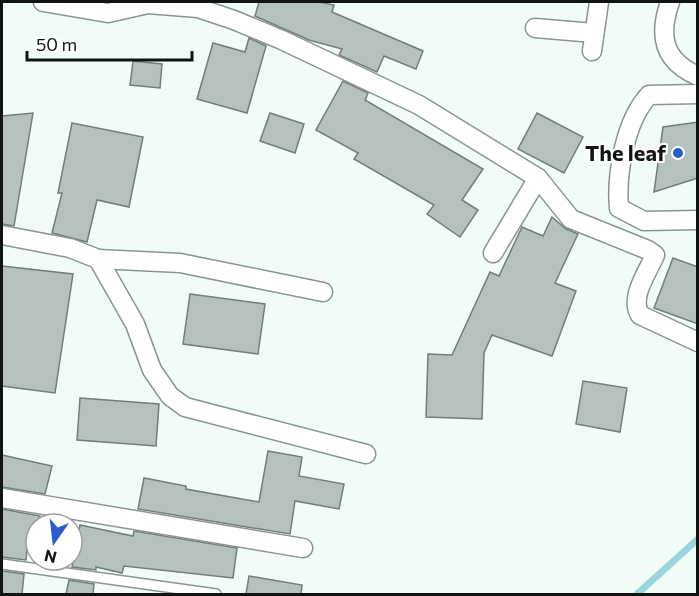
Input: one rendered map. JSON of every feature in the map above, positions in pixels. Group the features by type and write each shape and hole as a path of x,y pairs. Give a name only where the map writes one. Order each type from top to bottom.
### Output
{"street":[{"path":"43,2 108,13 117,13 140,4 198,8 282,40 420,105 538,178 571,219 648,250 655,255 636,299 636,309 640,315 698,342"},
{"path":"592,51 599,2"},
{"path":"670,2 663,32 667,51 680,68 698,76"},
{"path":"535,28 594,33"},
{"path":"698,94 649,94 642,102 622,154 617,183 619,208 644,221 698,220"},
{"path":"493,252 538,178"},
{"path":"2,235 70,248 98,259 180,263 323,292"},
{"path":"98,259 135,324 152,370 170,396 185,407 366,454"},
{"path":"2,498 303,548"}],"lane":[{"path":"2,564 216,594"}],"building":[{"path":"259,2 319,2 334,5 332,12 423,51 416,69 384,56 377,72 339,55 342,49 309,40 255,16"},
{"path":"249,38 266,46 247,113 197,99 213,43 245,52"},
{"path":"133,61 162,64 160,88 130,85"},
{"path":"343,81 368,93 365,100 483,169 462,200 478,210 460,237 427,214 434,205 354,159 358,153 316,130"},
{"path":"33,113 14,226 2,224 2,116"},
{"path":"270,113 304,124 295,153 260,141"},
{"path":"537,113 583,137 564,173 518,149"},
{"name":"The leaf","path":"698,122 698,178 654,192 663,127"},
{"path":"72,123 143,137 129,207 97,200 87,242 52,233 62,193 58,193"},
{"path":"552,217 566,229 578,234 555,283 576,291 552,356 492,335 484,353 482,419 426,417 428,354 452,355 490,272 499,276 522,227 543,236"},
{"path":"673,258 698,267 698,324 654,308"},
{"path":"2,266 73,274 55,393 2,386"},
{"path":"190,294 265,304 258,354 183,344"},
{"path":"583,381 627,388 620,432 576,424"},
{"path":"80,398 159,404 156,446 77,440"},
{"path":"268,451 302,457 299,476 344,484 339,509 295,501 290,534 138,509 144,478 186,486 186,489 259,502"},
{"path":"2,455 52,466 45,494 2,487"},
{"path":"2,509 24,513 24,560 2,557"},
{"path":"84,526 133,536 134,531 237,548 233,578 124,566 122,573 96,567 96,570 84,568"},
{"path":"2,571 24,574 22,594 2,594"},
{"path":"249,576 302,585 301,594 246,594"},
{"path":"69,580 94,584 93,594 66,594"}],"waterway":[{"path":"637,594 698,539"}],"place":[{"name":"The leaf","path":"678,153"}]}
